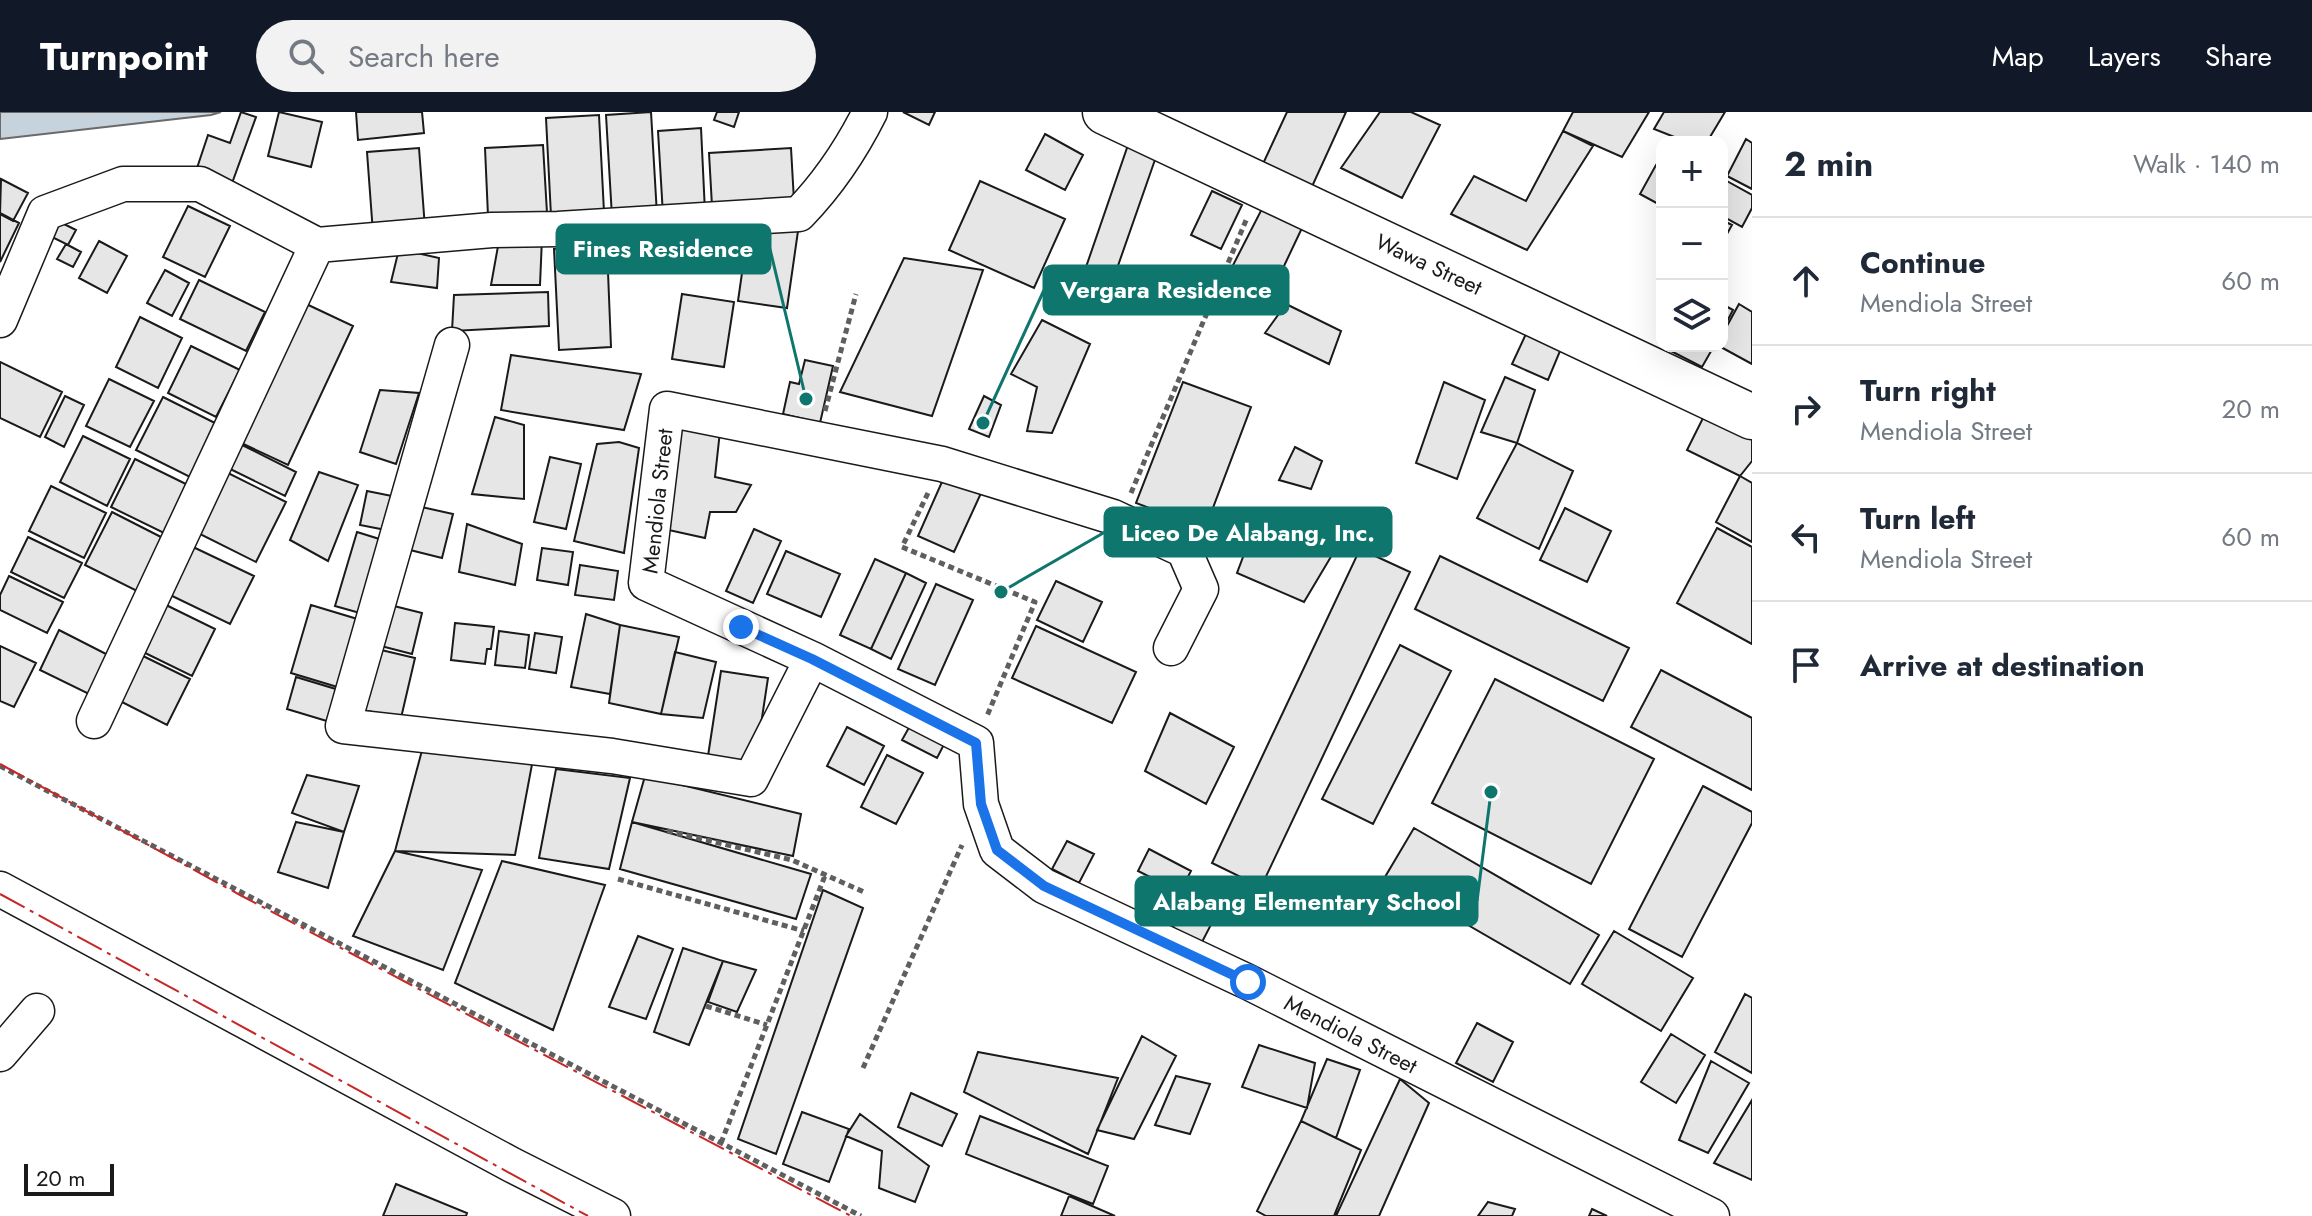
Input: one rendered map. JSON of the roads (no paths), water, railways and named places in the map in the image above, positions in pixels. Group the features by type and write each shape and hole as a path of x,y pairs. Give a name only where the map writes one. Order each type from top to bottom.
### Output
{"main road":[{"name":"Wawa Street","path":"1105,112 1752,417"}],"street":[{"path":"0,320 45,213 123,184 200,184 317,245 492,230 558,229 799,214 822,190 870,112"},
{"path":"94,721 317,245"},
{"path":"452,345 343,726 612,756 751,779 812,659"},
{"name":"Mendiola Street","path":"1171,648 1201,589 1184,550 1120,519 942,464 667,409 646,583 812,659 976,743 981,804 997,850 1044,886 1248,982 1712,1216"},
{"path":"0,889 512,1165 613,1216"},
{"path":"0,1054 37,1011"}],"place":[{"name":"Fines Residence","path":"806,399"},
{"name":"Vergara Residence","path":"983,423"},
{"name":"Liceo De Alabang, Inc.","path":"1001,592"},
{"name":"Alabang Elementary School","path":"1491,792"}]}
